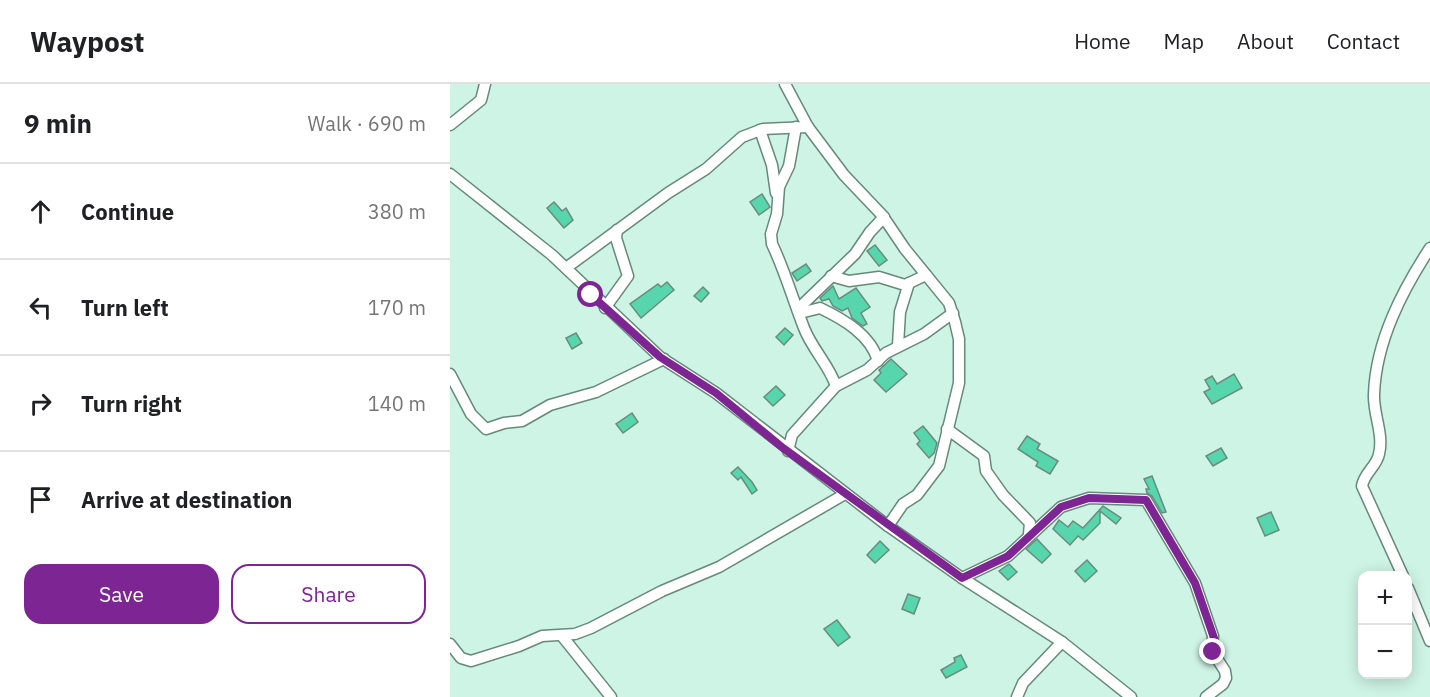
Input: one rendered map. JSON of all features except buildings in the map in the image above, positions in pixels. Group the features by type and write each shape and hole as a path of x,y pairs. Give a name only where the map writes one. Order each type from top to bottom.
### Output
{"street":[{"path":"450,125 481,100 485,84"},
{"path":"785,84 808,127 844,175 884,217 950,303 953,313 959,339 959,375 944,450 935,474 917,495 903,504 888,526"},
{"path":"778,198 795,146 796,127"},
{"path":"566,268 706,169 742,137 760,130 808,127"},
{"path":"760,130 772,165 778,198 777,214 771,234 772,243 817,356 836,386"},
{"path":"450,174 566,268 605,308 664,359 716,393 788,451 888,526 962,578 1062,642 1131,697"},
{"path":"799,311 855,254 884,217"},
{"path":"605,308 628,276 616,238 617,230"},
{"path":"1401,571 1362,486 1379,455 1379,428 1374,394 1385,338 1399,301 1430,248"},
{"path":"831,276 841,281 879,278 901,285 927,275"},
{"path":"898,345 900,312 909,283"},
{"path":"799,311 820,308 848,322 874,350 878,362"},
{"path":"788,451 792,435 836,386 878,362 898,345 924,334 953,313"},
{"path":"450,374 471,414 486,429 504,423 522,421 550,405 596,392 664,359"},
{"path":"947,429 984,456 986,471 1003,495 1030,523 1029,534"},
{"path":"450,644 461,658 471,661 542,636 562,636 591,628 662,591 719,567 844,494"},
{"path":"962,578 1008,556 1058,509 1086,499 1142,499 1148,501 1195,583 1214,638 1213,652 1227,675 1223,684 1206,697"},
{"path":"1412,600 1430,641"},
{"path":"562,636 611,697"},
{"path":"1017,697 1023,683 1062,642"}],"route":[{"path":"591,295 660,357 716,393 844,494 962,578 976,574 1008,556 1061,507 1089,498 1148,501 1195,583 1214,638 1213,652"}]}
